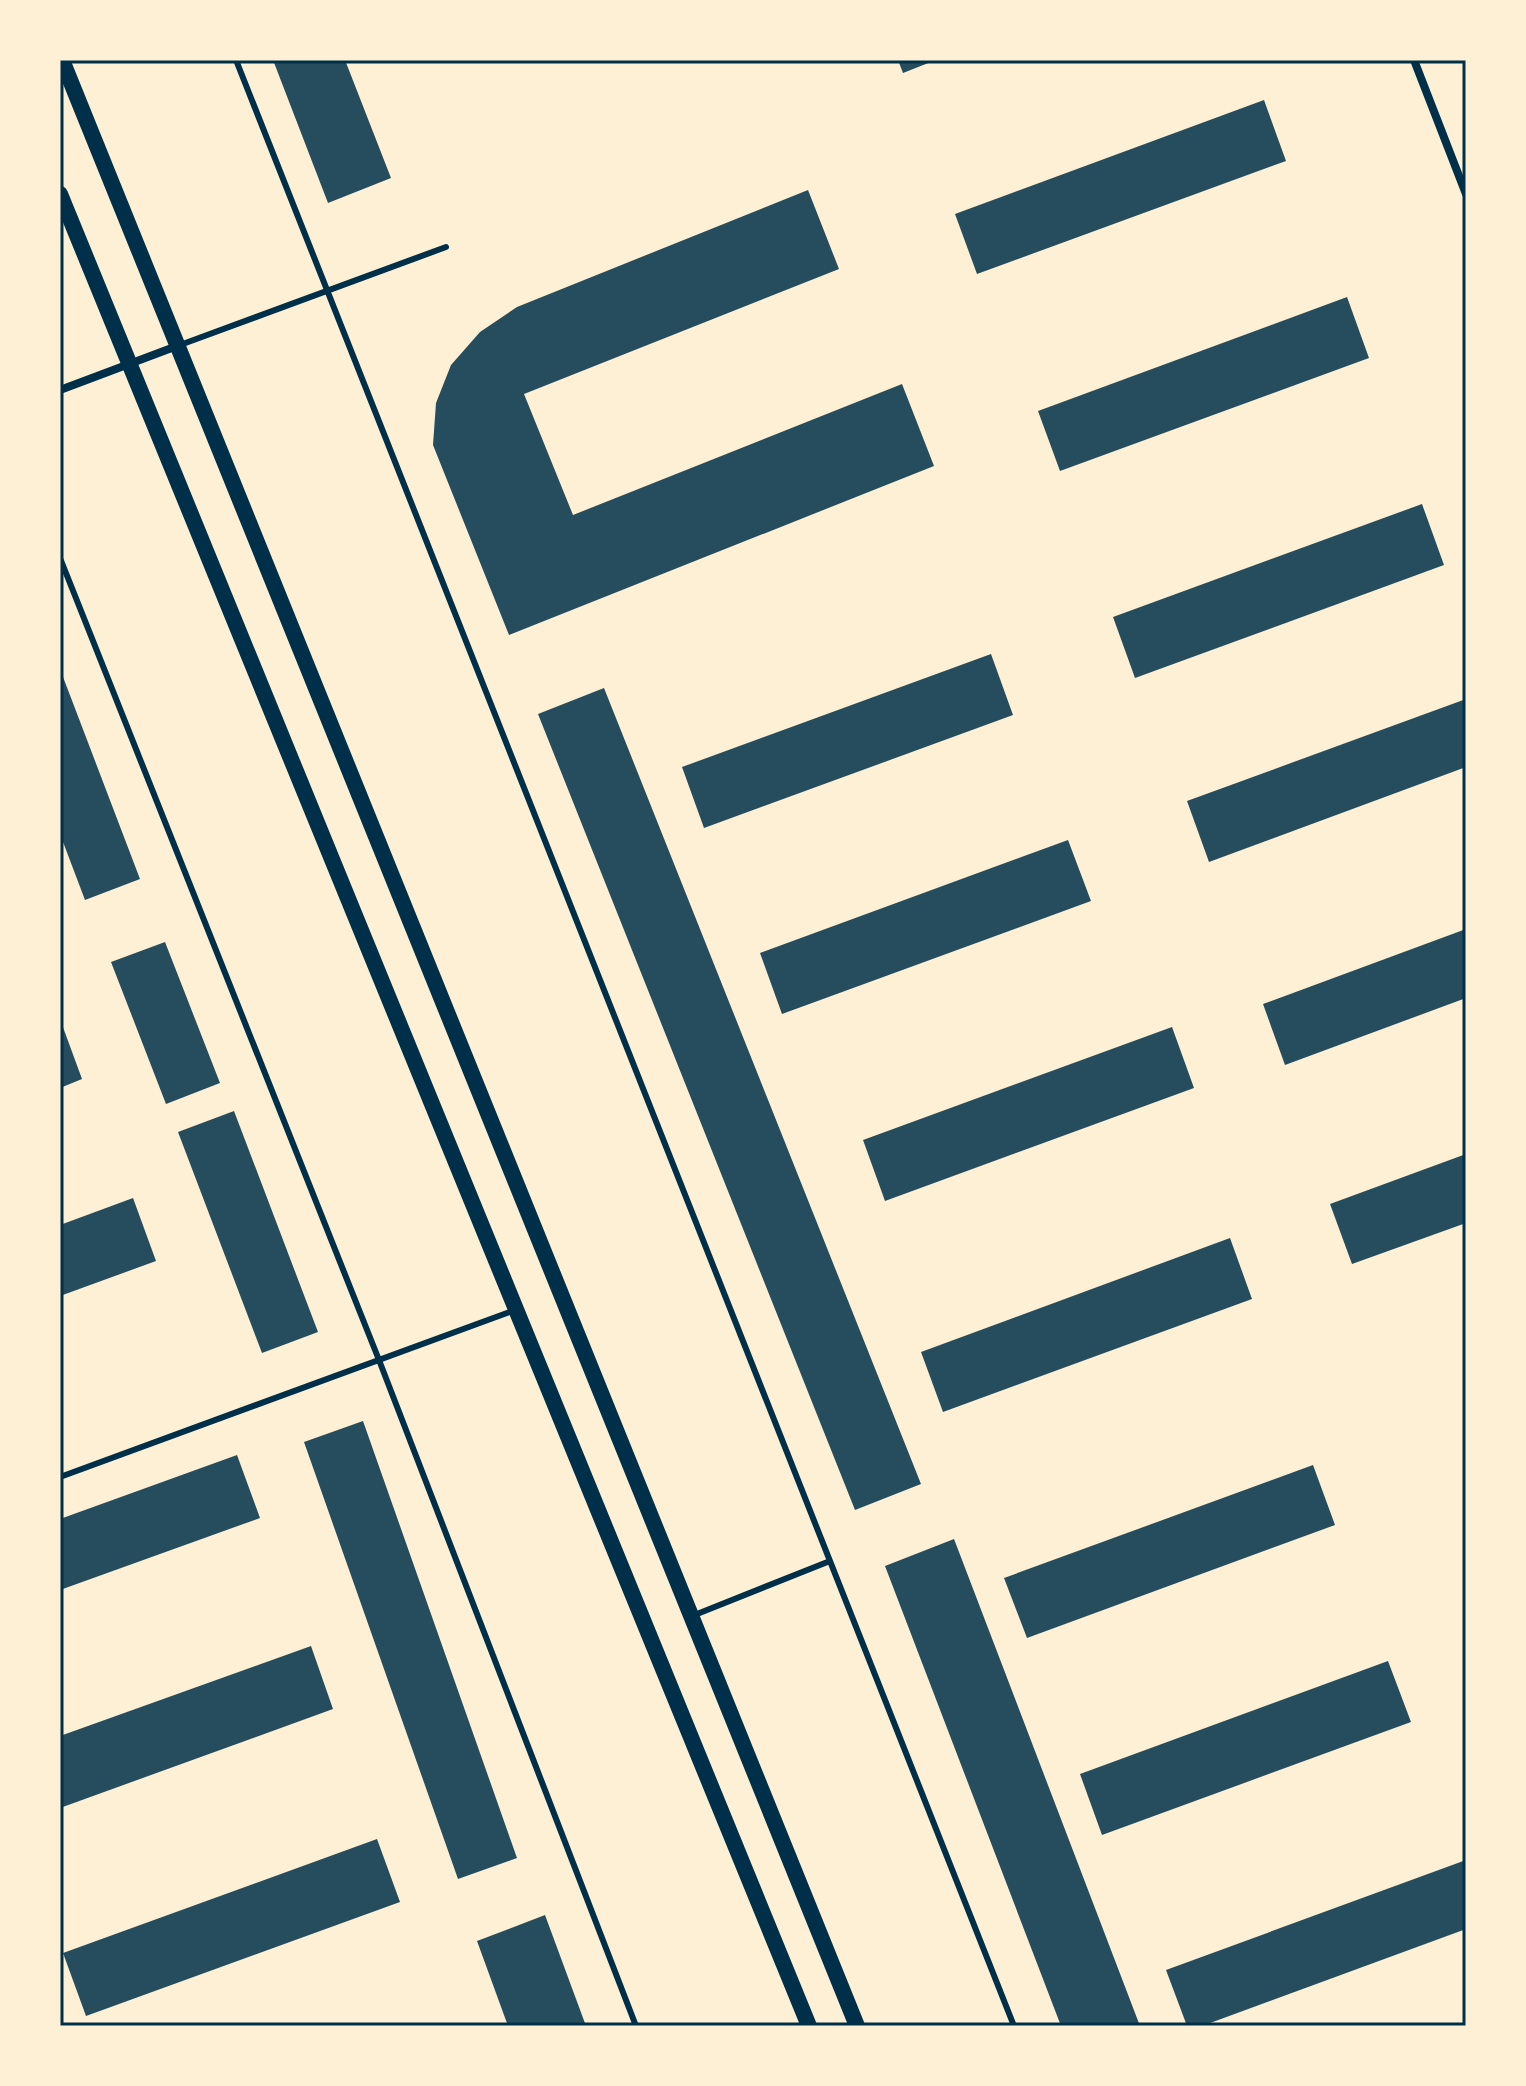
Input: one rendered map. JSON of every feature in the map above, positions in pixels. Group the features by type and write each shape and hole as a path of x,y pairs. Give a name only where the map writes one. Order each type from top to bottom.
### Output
{"main road":[{"path":"62,60 857,2026"},
{"path":"60,194 809,2026"}],"street":[{"path":"1414,60 1466,194"},
{"path":"60,390 177,346"}],"lane":[{"path":"236,60 1014,2026"},
{"path":"177,346 446,247"},
{"path":"60,558 379,1360 636,2026"},
{"path":"60,1477 515,1310"},
{"path":"691,1617 830,1561"}],"building":[{"path":"273,60 345,60 391,178 328,203"},
{"path":"898,60 936,60 903,73"},
{"path":"1264,100 1286,161 977,274 955,214"},
{"path":"808,190 839,269 524,394 573,515 902,384 934,466 509,635 433,445 436,403 451,365 480,332 517,307"},
{"path":"1347,297 1369,358 1060,471 1038,411"},
{"path":"1422,504 1444,565 1135,678 1113,617"},
{"path":"991,654 1013,715 704,828 682,767"},
{"path":"60,669 140,879 85,900 60,834"},
{"path":"604,688 921,1484 855,1510 538,714"},
{"path":"1466,699 1466,767 1209,862 1187,801"},
{"path":"1068,840 1091,901 782,1014 760,953"},
{"path":"1466,929 1466,998 1285,1065 1263,1004"},
{"path":"165,942 220,1083 166,1104 111,962"},
{"path":"60,1019 82,1079 60,1088"},
{"path":"1172,1027 1194,1088 885,1201 863,1140"},
{"path":"234,1111 318,1332 262,1353 178,1132"},
{"path":"1466,1154 1466,1223 1352,1264 1330,1204"},
{"path":"133,1198 156,1261 60,1296 60,1225"},
{"path":"1230,1238 1252,1299 943,1412 921,1352"},
{"path":"363,1421 517,1858 458,1879 304,1442"},
{"path":"237,1455 260,1518 60,1590 60,1519"},
{"path":"1313,1465 1335,1525 1027,1638 1004,1578"},
{"path":"954,1539 1140,2026 1061,2026 885,1566"},
{"path":"311,1646 333,1709 60,1808 60,1736"},
{"path":"1388,1661 1411,1722 1102,1835 1080,1774"},
{"path":"377,1839 400,1902 86,2016 63,1953"},
{"path":"1466,1860 1466,1929 1202,2026 1187,2026 1166,1970"},
{"path":"545,1915 586,2026 508,2026 477,1941"}]}
